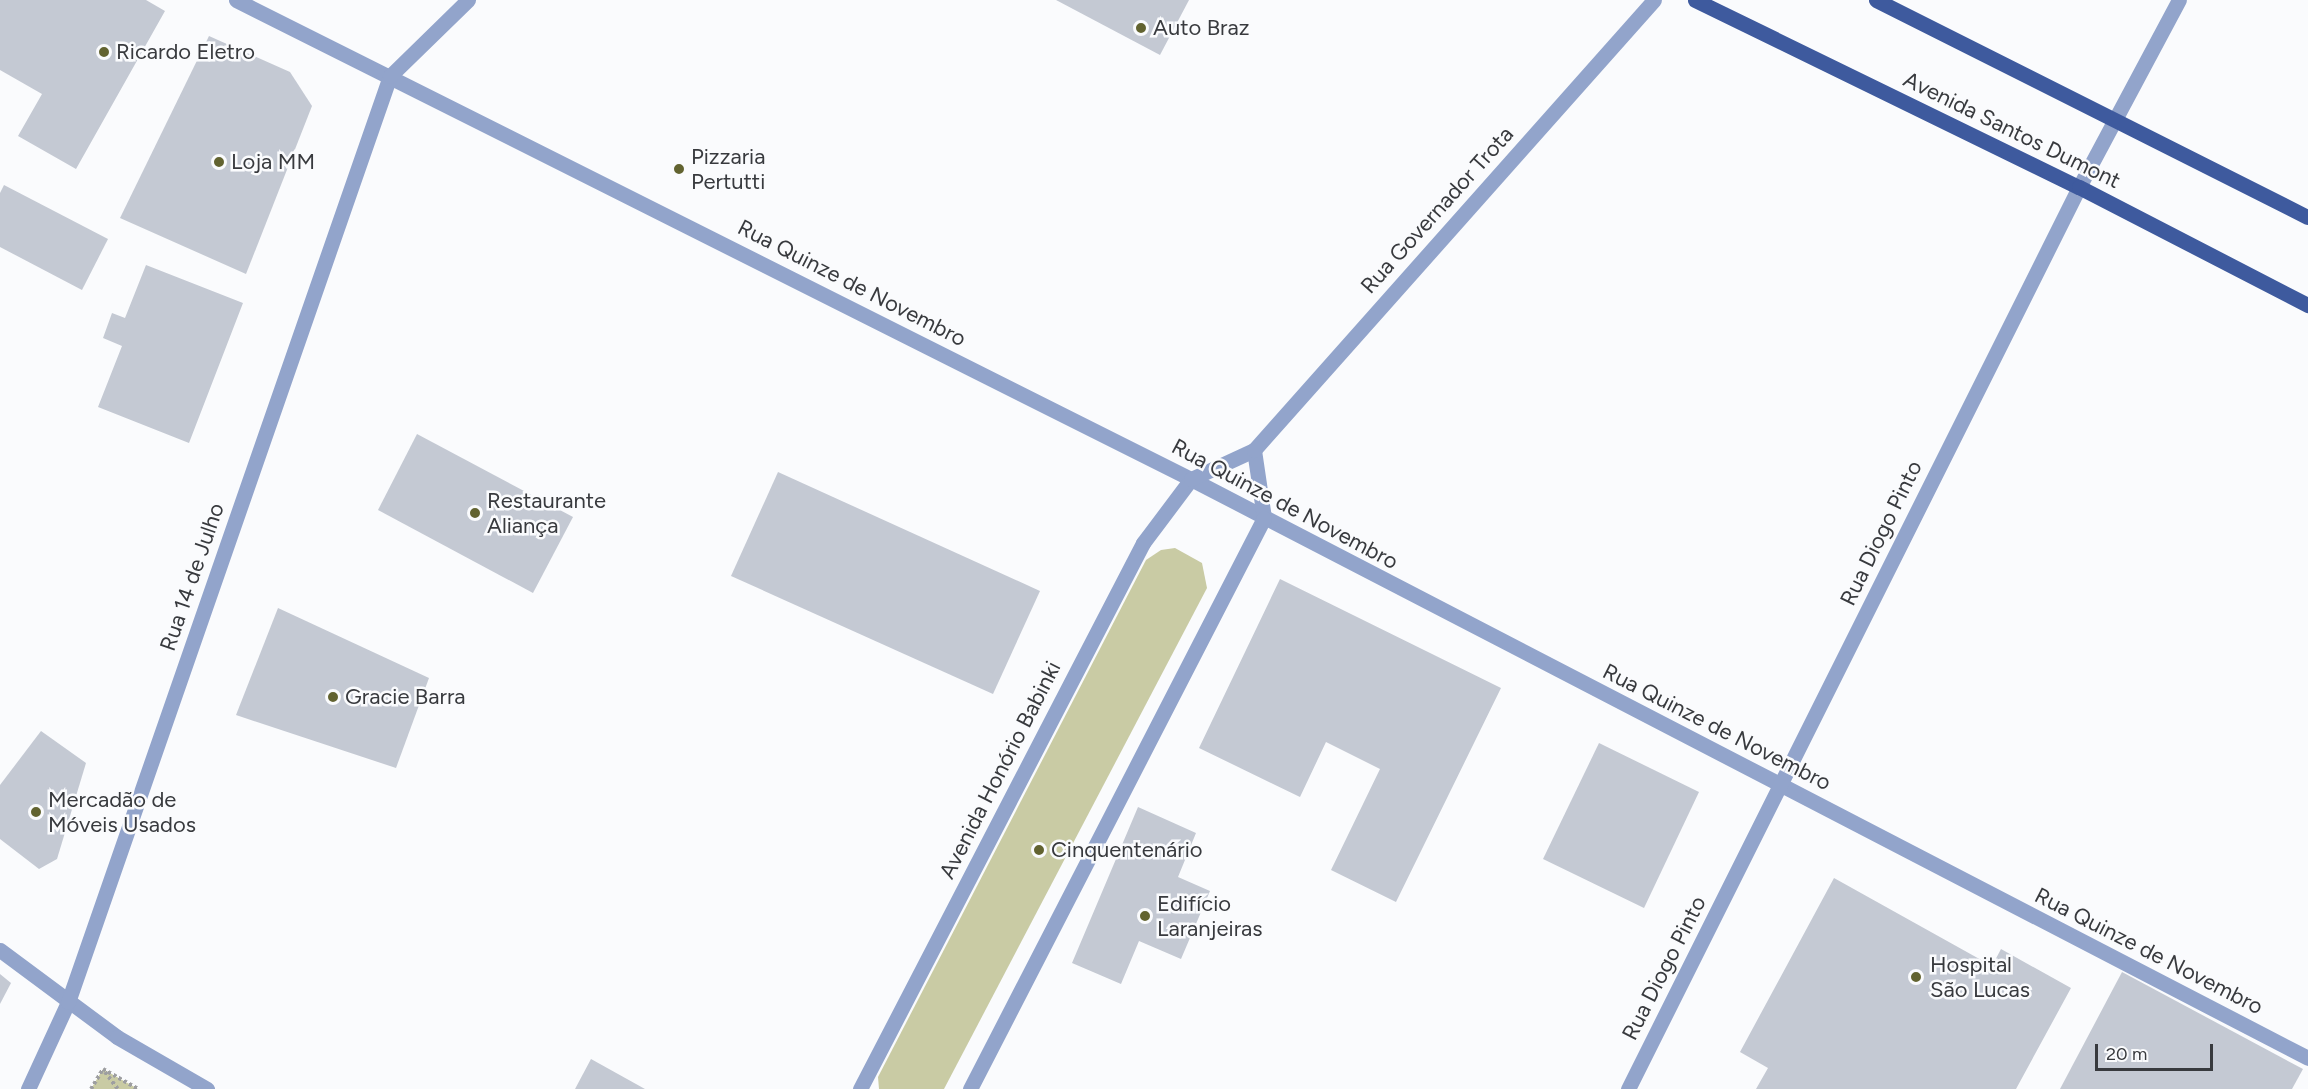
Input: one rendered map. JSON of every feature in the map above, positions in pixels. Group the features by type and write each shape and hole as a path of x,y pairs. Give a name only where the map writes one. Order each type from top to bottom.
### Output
{"main road":[{"name":"Avenida Santos Dumont","path":"1695,0 2079,187 2308,305"},
{"path":"1876,0 2308,216"}],"street":[{"name":"Rua Quinze de Novembro","path":"236,0 1191,479 2308,1058"},
{"path":"390,76 468,0"},
{"name":"Rua Governador Trota","path":"1191,479 1254,450 1654,0"},
{"name":"Rua Diogo Pinto","path":"1628,1089 2079,187 2179,0"},
{"name":"Rua 14 de Julho","path":"28,1089 68,1002 390,76"},
{"path":"970,1089 1264,518 1254,450"},
{"name":"Avenida Honório Babinki","path":"860,1089 1143,543 1191,479"},
{"path":"0,950 117,1037 207,1089"}],"path":[{"path":"91,1089 103,1069"},
{"path":"103,1069 118,1089"},
{"path":"103,1069 138,1089"}],"green space":[{"path":"1175,548 1202,563 1207,588 944,1089 879,1089 878,1077 1146,560 1161,550"},
{"path":"103,1069 138,1089 91,1089"}],"building":[{"name":"Ricardo Eletro","path":"0,0 146,0 165,11 76,169 18,136 42,94 0,70"},
{"name":"Auto Braz","path":"1056,0 1189,0 1160,55"},
{"name":"Loja MM","path":"209,36 290,72 312,106 246,274 120,218"},
{"path":"4,185 108,239 82,290 0,247 0,193"},
{"path":"146,265 243,303 189,443 98,407 122,346 103,338 112,313 125,318"},
{"name":"Restaurante Aliança","path":"417,434 573,517 533,593 378,510"},
{"path":"778,472 1040,591 993,694 731,576"},
{"path":"1280,579 1501,688 1396,902 1331,870 1380,769 1326,742 1300,797 1199,748"},
{"name":"Gracie Barra","path":"278,608 429,678 396,768 236,715"},
{"name":"Mercadão de Móveis Usados","path":"41,731 86,763 57,859 39,869 0,839 0,785"},
{"path":"1599,743 1699,792 1644,908 1543,859"},
{"name":"Edifício Laranjeiras","path":"1138,807 1196,833 1178,877 1210,891 1181,959 1139,941 1121,984 1072,963"},
{"name":"Hospital São Lucas","path":"1834,878 1992,966 2001,949 2071,988 2016,1089 1756,1089 1768,1068 1740,1052"},
{"path":"2122,972 2303,1069 2292,1089 2060,1089"},
{"path":"0,974 11,983 0,1004"},
{"path":"591,1059 645,1089 575,1089"}],"place":[{"name":"Auto Braz","path":"1141,28"},
{"name":"Ricardo Eletro","path":"104,52"},
{"name":"Loja MM","path":"219,162"},
{"name":"Pizzaria Pertutti","path":"679,169"},
{"name":"Restaurante Aliança","path":"475,513"},
{"name":"Gracie Barra","path":"333,697"},
{"name":"Mercadão de Móveis Usados","path":"36,812"},
{"name":"Cinquentenário","path":"1039,850"},
{"name":"Edifício Laranjeiras","path":"1145,916"},
{"name":"Hospital São Lucas","path":"1916,977"}]}
